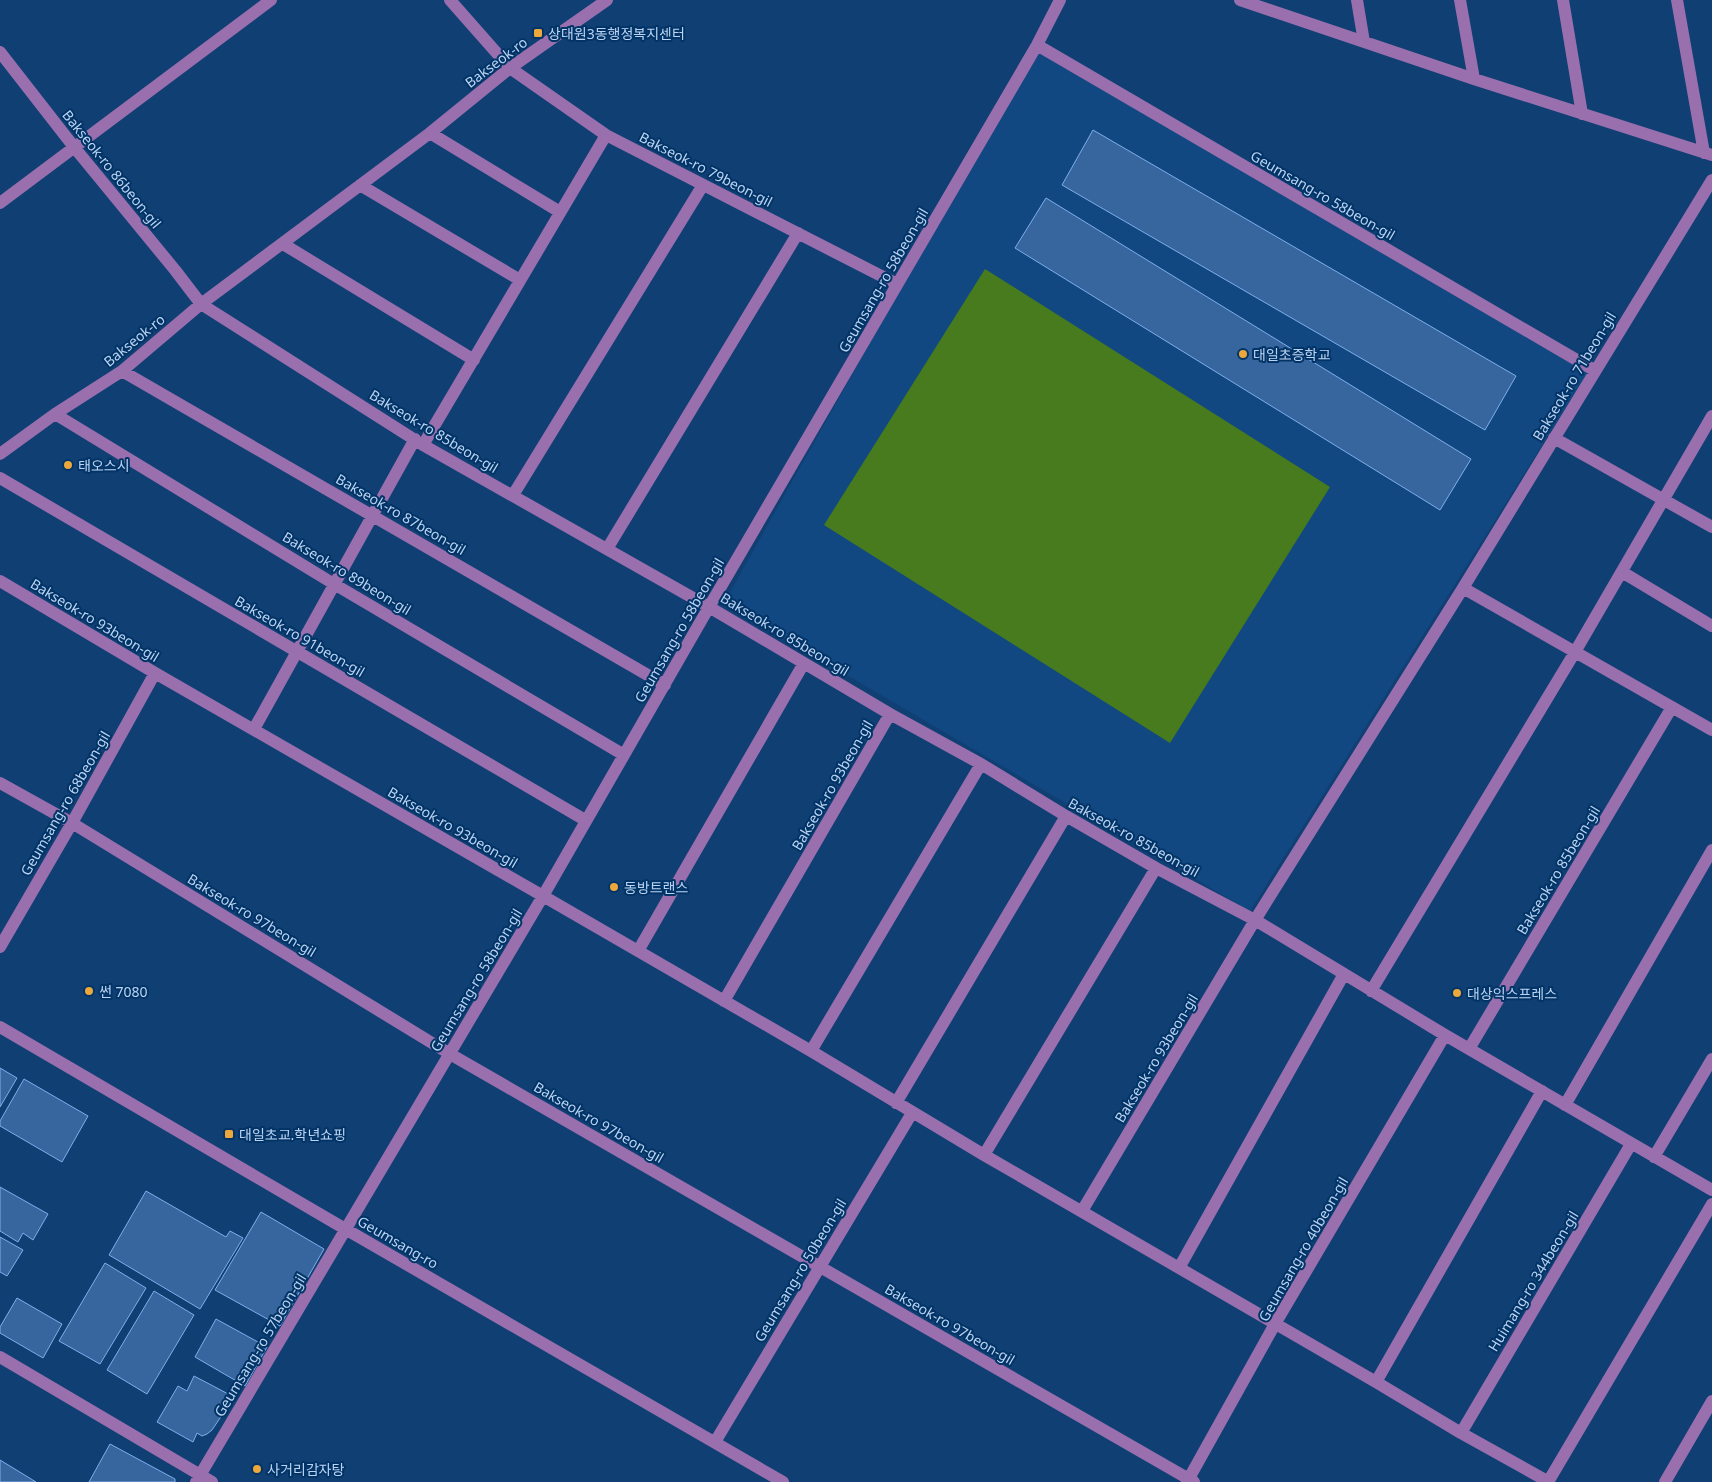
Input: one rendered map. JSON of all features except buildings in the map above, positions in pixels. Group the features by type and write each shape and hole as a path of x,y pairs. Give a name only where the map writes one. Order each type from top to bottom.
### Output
{"street":[{"path":"0,203 271,0"},
{"name":"Bakseok-ro 79beon-gil","path":"450,0 510,68 606,135 898,284"},
{"name":"Bakseok-ro","path":"0,454 55,414 122,371 201,304 430,133 510,68 607,0"},
{"name":"Geumsang-ro 58beon-gil","path":"347,1230 1037,45 1060,0"},
{"path":"1240,0 1256,2 1364,42 1474,79 1708,154 1677,0"},
{"path":"1357,0 1364,42"},
{"path":"1460,0 1474,79"},
{"path":"1563,0 1582,114"},
{"name":"Geumsang-ro 58beon-gil","path":"1037,45 1594,370"},
{"name":"Bakseok-ro 86beon-gil","path":"0,52 201,304"},
{"path":"430,133 560,212"},
{"path":"254,729 373,515 474,360 606,135"},
{"name":"Bakseok-ro 71beon-gil","path":"1463,588 1594,370 1712,180"},
{"path":"514,495 703,184"},
{"path":"360,185 520,280"},
{"path":"607,550 798,233"},
{"path":"283,244 474,360"},
{"name":"Bakseok-ro 85beon-gil","path":"201,304 419,442 709,607 890,714 981,764 1156,868 1255,920 1445,1035 1712,1190"},
{"name":"Bakseok-ro 87beon-gil","path":"122,371 665,685"},
{"name":"Bakseok-ro 89beon-gil","path":"55,414 334,584 624,755"},
{"path":"1371,991 1575,652 1712,417"},
{"path":"1554,438 1712,527"},
{"name":"Bakseok-ro 91beon-gil","path":"0,478 585,820"},
{"path":"1622,572 1712,626"},
{"name":"Bakseok-ro 93beon-gil","path":"0,581 155,673 811,1051 896,1104 1276,1324"},
{"path":"1255,920 1463,588 1712,730"},
{"path":"638,951 804,663"},
{"name":"Geumsang-ro 68beon-gil","path":"0,947 72,823 155,673"},
{"name":"Bakseok-ro 85beon-gil","path":"1469,1049 1672,707"},
{"name":"Bakseok-ro 93beon-gil","path":"724,1001 890,714"},
{"path":"811,1051 981,764"},
{"name":"Bakseok-ro 97beon-gil","path":"0,783 72,823 450,1054 1190,1481"},
{"path":"896,1104 1066,816"},
{"path":"1565,1105 1712,850"},
{"path":"984,1154 1156,868"},
{"name":"Bakseok-ro 93beon-gil","path":"1082,1211 1255,920"},
{"path":"1179,1268 1344,974"},
{"name":"Geumsang-ro","path":"0,1027 783,1482"},
{"name":"Geumsang-ro 40beon-gil","path":"1190,1481 1276,1324 1445,1035"},
{"path":"1654,1157 1712,1058"},
{"path":"1376,1382 1542,1092"},
{"name":"Geumsang-ro 50beon-gil","path":"715,1442 912,1113"},
{"name":"Huimang-ro 344beon-gil","path":"1461,1433 1632,1144"},
{"path":"1276,1324 1548,1482 1712,1204"},
{"name":"Geumsang-ro 57beon-gil","path":"198,1478 347,1230"},
{"path":"0,1358 198,1478 212,1482"},
{"path":"1665,1482 1712,1401"}],"shaded area":[{"path":"1037,45 1588,372 1250,911 724,603"}],"green space":[{"path":"985,269 1330,487 1170,743 824,525"}],"place":[{"name":"상대원3동행정복지센터","path":"538,33"},
{"name":"대일초증학교","path":"1243,354"},
{"name":"태오스시","path":"68,465"},
{"name":"동방트랜스","path":"614,887"},
{"name":"썬 7080","path":"89,991"},
{"name":"대상익스프레스","path":"1457,993"},
{"name":"대일초교.학년쇼핑","path":"229,1134"},
{"name":"사거리감자탕","path":"257,1469"}]}
